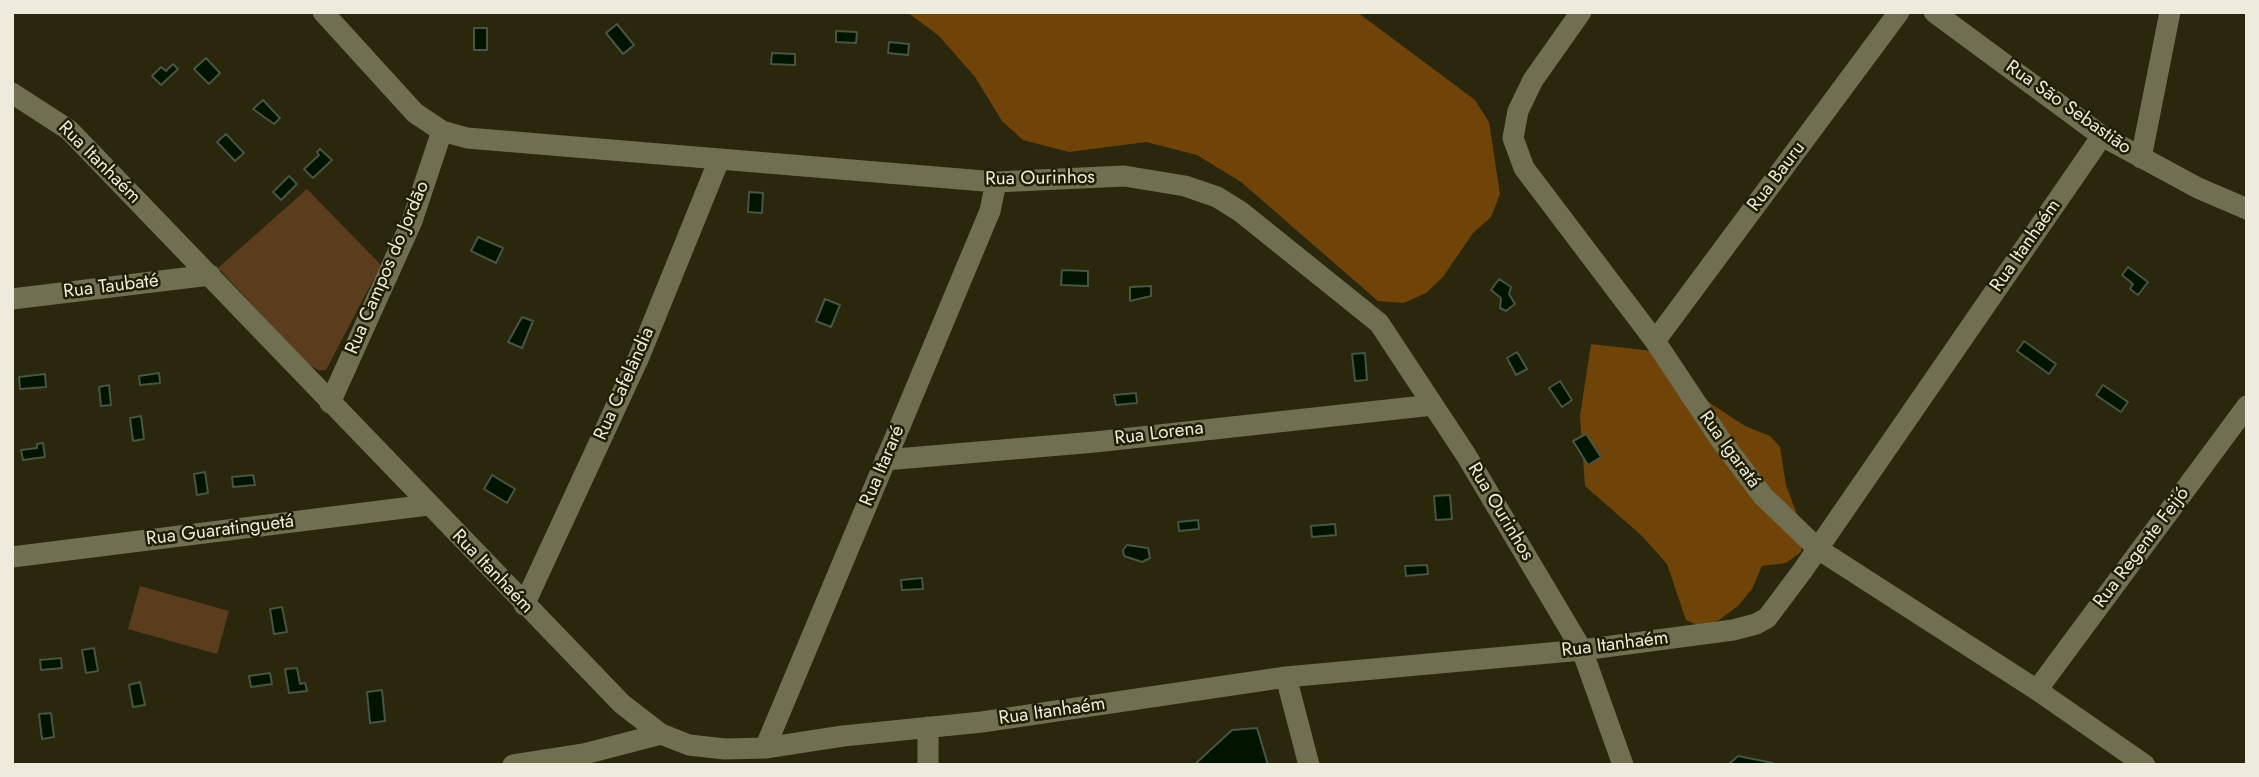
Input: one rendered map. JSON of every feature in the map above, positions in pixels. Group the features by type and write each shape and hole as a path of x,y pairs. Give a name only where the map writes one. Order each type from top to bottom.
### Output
{"street":[{"name":"Rua Ourinhos","path":"323,12 391,91 415,113 442,131 497,142 996,182 1124,177 1185,186 1217,197 1241,212 1379,323 1466,455 1582,650 1623,765"},
{"name":"Rua Igaratá","path":"1581,12 1533,79 1518,111 1513,138 1524,168 1655,341 1763,496 1818,549 2037,690 2145,765"},
{"name":"Rua Bauru","path":"1655,341 1899,12"},
{"name":"Rua São Sebastião","path":"1934,12 2102,136 2198,188 2247,209"},
{"path":"2141,158 2170,12"},
{"name":"Rua Itanhaém","path":"12,93 69,130 622,705 661,733 689,745 765,748 982,722 1286,677 1582,650 1733,630 1756,624 1767,618 1818,549 2102,136"},
{"name":"Rua Campos do Jordão","path":"330,403 412,221 442,131"},
{"name":"Rua Cafelândia","path":"524,605 639,357 719,160"},
{"name":"Rua Itararé","path":"765,748 990,211 996,182"},
{"name":"Rua Taubaté","path":"12,299 210,275"},
{"name":"Rua Lorena","path":"885,460 1095,442 1433,405"},
{"name":"Rua Regente Feijó","path":"2037,690 2247,406"},
{"name":"Rua Guaratinguetá","path":"12,557 428,505"},
{"path":"1286,677 1308,765"},
{"path":"928,727 928,765"},
{"path":"513,765 584,754 661,733"}],"shaded area":[{"path":"907,12 1357,12 1475,100 1489,122 1500,194 1491,217 1473,233 1443,277 1426,293 1404,303 1378,301 1241,182 1197,155 1146,142 1069,152 1023,140 1002,121 975,77 939,36"},
{"path":"617,24 634,45 623,54 606,33"},
{"path":"474,28 487,28 487,50 474,50"},
{"path":"836,31 857,32 856,43 836,42"},
{"path":"889,42 909,44 908,55 888,53"},
{"path":"772,53 795,54 795,65 771,64"},
{"path":"206,58 220,73 209,84 194,69"},
{"path":"173,64 178,69 161,85 152,76 161,67 166,71"},
{"path":"263,100 280,118 274,124 253,109"},
{"path":"226,134 244,153 235,161 217,142"},
{"path":"320,149 332,160 313,178 304,169 319,155 317,152"},
{"path":"289,176 297,184 281,200 273,192"},
{"path":"307,189 381,265 326,370 318,370 306,362 218,268"},
{"path":"749,192 763,193 762,213 748,212"},
{"path":"478,237 503,248 496,263 471,251"},
{"path":"2128,267 2148,282 2138,295 2130,289 2133,284 2122,275"},
{"path":"1062,270 1088,271 1088,286 1061,285"},
{"path":"1499,279 1511,287 1509,294 1515,304 1506,311 1500,308 1501,298 1491,290"},
{"path":"1151,286 1151,296 1130,301 1130,287"},
{"path":"825,299 840,305 831,327 816,321"},
{"path":"522,317 533,321 522,348 508,342"},
{"path":"2024,341 2056,364 2049,374 2017,351"},
{"path":"1591,344 1661,352 1710,403 1745,426 1770,436 1780,447 1786,485 1804,533 1801,552 1786,563 1762,566 1752,589 1738,606 1719,620 1701,627 1686,620 1667,564 1641,535 1585,486 1580,416"},
{"path":"1517,352 1527,369 1516,375 1507,358"},
{"path":"1365,353 1367,380 1355,381 1352,354"},
{"path":"159,373 160,383 140,385 139,376"},
{"path":"45,374 46,387 20,389 19,377"},
{"path":"1560,381 1572,400 1562,407 1549,388"},
{"path":"109,385 111,405 101,406 99,387"},
{"path":"2103,385 2128,402 2121,412 2096,395"},
{"path":"1136,393 1137,403 1116,405 1114,395"},
{"path":"141,416 144,439 133,441 130,418"},
{"path":"1586,434 1601,457 1588,465 1573,441"},
{"path":"43,443 45,457 23,460 21,450 37,448 37,444"},
{"path":"205,472 208,493 197,495 194,474"},
{"path":"253,475 255,485 233,487 232,477"},
{"path":"492,475 515,489 507,503 484,489"},
{"path":"1450,495 1452,519 1436,520 1434,496"},
{"path":"1198,520 1199,529 1179,531 1178,522"},
{"path":"1335,524 1336,535 1312,537 1311,526"},
{"path":"1127,545 1148,548 1150,558 1142,562 1124,556 1123,550"},
{"path":"1427,565 1428,574 1406,576 1405,566"},
{"path":"922,578 923,589 902,590 901,580"},
{"path":"140,586 229,611 217,654 128,629"},
{"path":"282,607 287,632 274,634 270,609"},
{"path":"94,648 98,671 86,673 82,650"},
{"path":"61,658 62,668 41,670 40,660"},
{"path":"297,668 300,684 305,683 307,691 289,693 285,669"},
{"path":"270,673 272,684 251,687 249,676"},
{"path":"140,682 145,705 133,707 129,685"},
{"path":"382,690 385,721 370,723 367,692"},
{"path":"51,713 54,737 42,739 39,714"},
{"path":"1257,728 1268,765 1194,765 1232,730"},
{"path":"1738,756 1773,763 1776,765 1728,765"}]}
